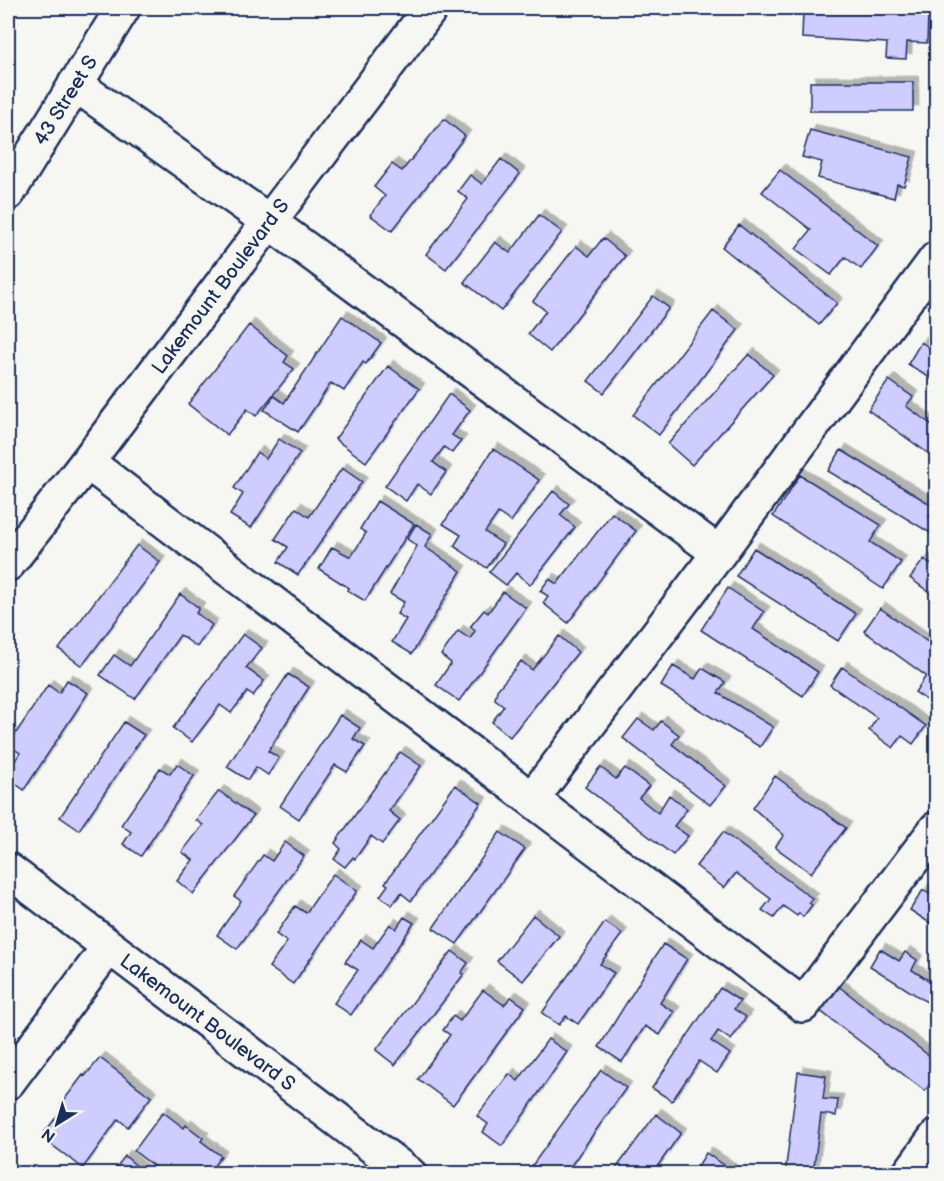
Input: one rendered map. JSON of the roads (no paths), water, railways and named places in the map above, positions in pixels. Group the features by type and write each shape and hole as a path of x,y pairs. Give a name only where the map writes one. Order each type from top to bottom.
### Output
{"main road":[{"name":"43 Street S","path":"8,193 123,8"},
{"name":"Lakemount Boulevard S","path":"8,564 431,8"},
{"path":"75,84 268,221 719,553"},
{"path":"532,799 933,270"},
{"path":"87,462 803,1005 936,829"},
{"name":"Lakemount Boulevard S","path":"8,870 108,948 409,1173"},
{"path":"8,1082 108,948"},
{"path":"909,1173 936,1137"}]}
